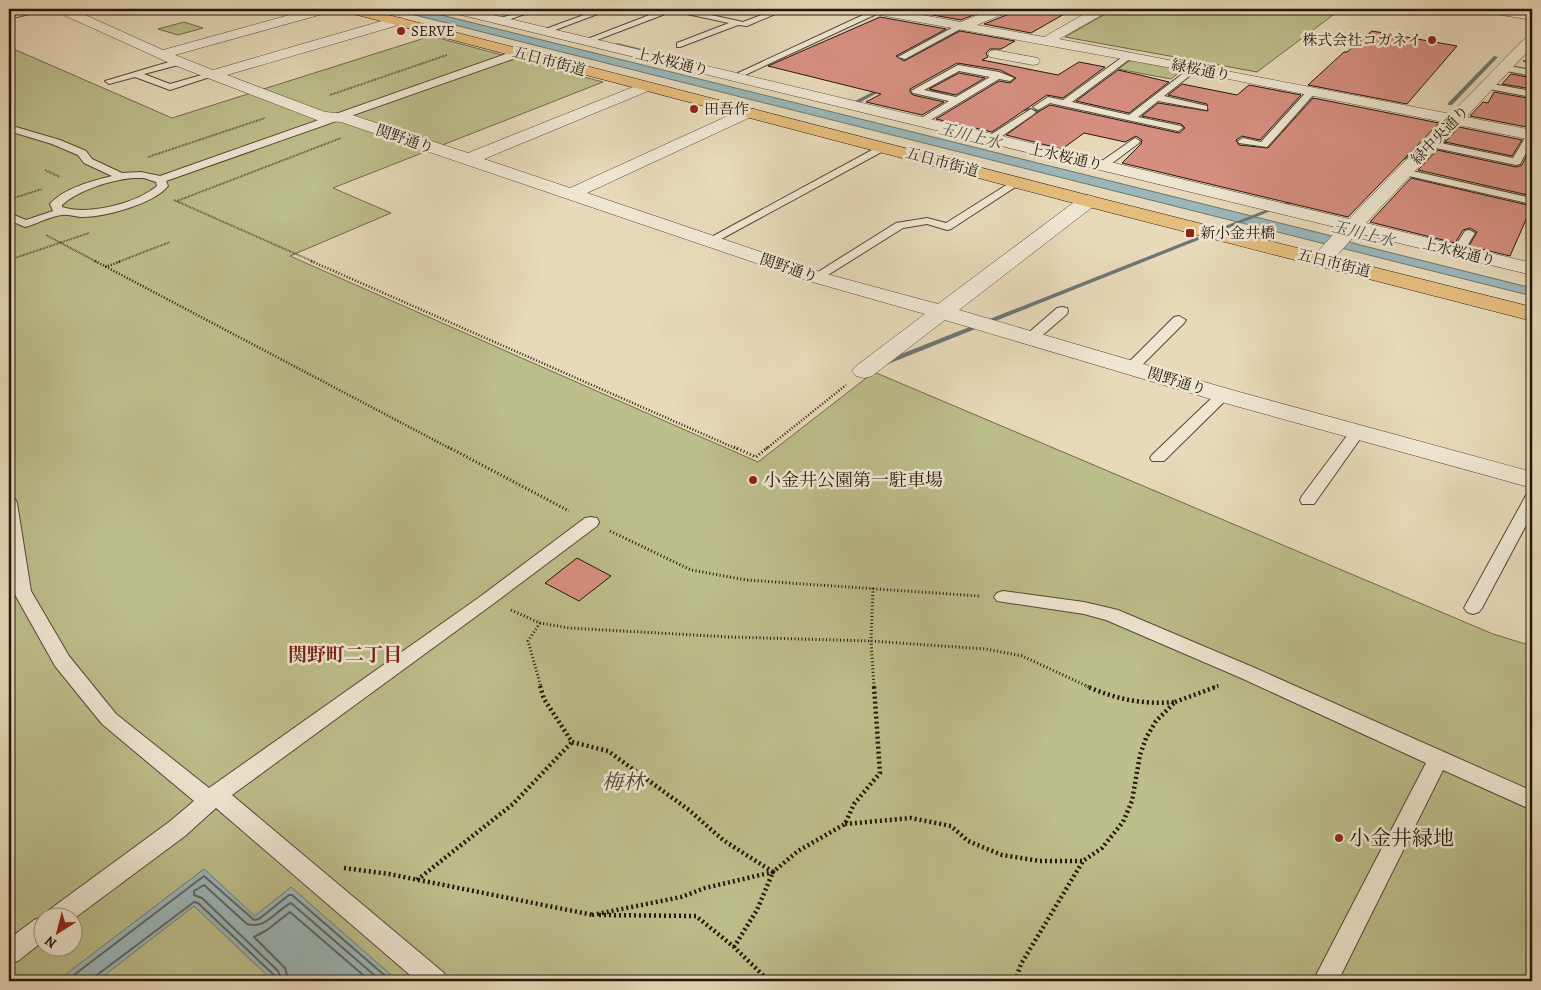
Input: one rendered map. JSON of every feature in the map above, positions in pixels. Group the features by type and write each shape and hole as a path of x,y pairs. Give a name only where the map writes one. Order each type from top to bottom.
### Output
{"main road":[{"name":"五日市街道","path":"351,9 1088,201 1322,257 1532,314"}],"street":[{"name":"関野通り","path":"62,9 171,58 295,107 333,117 467,160 816,278 1032,337 1223,395 1532,480"},
{"path":"210,41 188,34 279,9"},
{"path":"171,58 210,41 325,9"},
{"name":"上水桜通り","path":"459,9 586,41 737,75 1349,228 1458,251 1532,270"},
{"path":"962,26 1003,9"},
{"path":"1013,57 1102,9"},
{"path":"1490,9 1532,16"},
{"name":"緑桜通り","path":"882,10 1194,68 1532,135"},
{"path":"212,75 398,21"},
{"name":"緑中央通り","path":"1349,228 1504,68 1529,46"},
{"path":"995,54 1033,61"},
{"path":"467,160 648,86"},
{"path":"569,195 749,112"},
{"path":"864,371 1088,201"},
{"path":"1322,257 1349,228"}],"lane":[{"path":"9,17 45,9"},
{"path":"499,20 535,9"},
{"path":"544,31 607,9"},
{"path":"586,41 677,9 744,24 783,9"},
{"path":"737,75 882,10"},
{"path":"680,45 737,23"},
{"path":"902,57 962,26"},
{"path":"517,53 333,117 157,182 142,175 120,177 60,199 56,204 57,208 62,211 79,214 97,214 157,182 333,117 503,56 517,53"},
{"path":"1065,103 1128,56"},
{"path":"109,81 136,74 171,58"},
{"path":"958,100 916,91 958,68 1010,78"},
{"path":"1132,117 1194,68"},
{"path":"1504,68 1532,73"},
{"path":"136,74 170,87 212,75"},
{"path":"921,122 999,75"},
{"path":"1487,86 1532,94"},
{"path":"1242,141 1263,145 1312,91"},
{"path":"1158,98 1204,108"},
{"path":"991,139 1048,100 1178,128"},
{"path":"9,128 56,142 82,153 88,161 120,177"},
{"path":"1431,144 1516,162 1532,135"},
{"path":"1103,166 1135,141"},
{"path":"710,241 883,147"},
{"path":"1404,172 1532,200"},
{"path":"816,278 900,225 927,221 947,227 1016,182"},
{"path":"9,216 25,224 62,211"},
{"path":"1458,251 1469,233"},
{"path":"1032,337 1062,311"},
{"path":"1132,367 1179,320"},
{"path":"1158,458 1223,395"},
{"path":"1308,500 1357,432"},
{"path":"1473,608 1532,499"},
{"path":"9,503 22,591 62,661 109,719 213,797 312,876 434,981"},
{"path":"70,908 177,829 213,797 487,600 591,522"},
{"path":"1003,598 1084,608 1111,614 1248,673 1532,801"},
{"path":"1325,981 1438,760"},
{"path":"9,953 32,936"}],"path":[{"path":"104,168 132,163 481,43"},
{"path":"45,170 67,180"},
{"path":"157,182 164,196 756,456 864,371"},
{"path":"25,224 591,522 691,570 746,580 1003,598"},
{"path":"105,267 170,242"},
{"path":"9,260 62,244"},
{"path":"844,824 854,804 880,773 870,641 874,588"},
{"path":"487,600 540,623 569,628 730,637 870,641 986,649 1022,656 1109,696 1150,704 1175,702 1248,673"},
{"path":"540,623 528,641 533,661 544,699 572,742 608,751 689,810 722,840 773,872"},
{"path":"1015,981 1021,964 1083,861 1095,854 1114,837 1119,829 1128,812 1143,744 1153,724 1175,702"},
{"path":"417,880 513,804 572,742"},
{"path":"592,915 681,897 706,888 773,872 798,851 844,824 911,818 950,826 968,841 1002,855 1040,861 1083,861"},
{"path":"312,876 324,871 349,867 592,915 696,916 734,947 769,981"},
{"path":"734,947 757,910 773,872"}],"green space":[{"path":"1114,9 1294,9 1333,15 1257,72 1065,37"},
{"path":"184,22 203,28 178,35 158,29"},
{"name":"梅林","path":"431,36 603,82 333,188 391,213 290,256 758,462 874,372 1493,634 1532,646 1532,981 9,981 9,47 172,118"},
{"path":"1138,60 1178,67 1182,70 1171,79 1118,69 1129,61"}],"water":[{"path":"391,9 417,9 1328,235 1360,245 1532,288 1532,296"},
{"path":"204,869 255,916 291,887 398,981 273,981 194,906 97,981 57,981"}],"building":[{"path":"899,9 988,9 961,20"},
{"path":"1011,9 1073,9 1031,33 984,24 1009,14"},
{"path":"880,17 946,29 896,56 904,61 960,31 1015,41 1001,49 990,49 986,53 988,57 982,60 1058,75 1079,62 1105,67 1063,98 1047,95 992,132 936,119 999,81 1010,83 1016,78 1000,70 957,63 910,89 913,95 944,102 922,115 866,102 881,94 768,66"},
{"path":"1372,31 1457,46 1407,104 1308,85 1344,52 1347,52"},
{"path":"1118,70 1169,82 1129,113 1076,101"},
{"path":"959,73 985,78 956,95 929,89"},
{"path":"1511,74 1532,78 1532,89 1502,84"},
{"path":"1182,84 1237,95 1249,85 1301,95 1260,140 1242,136 1236,140 1239,145 1268,148 1313,98 1439,123 1348,217 1122,163 1141,144 1142,140 1136,136 1125,142 1084,133 1062,149 1006,135 1050,105 1179,133 1185,128 1181,124 1142,116 1158,103 1208,111 1207,104 1168,95"},
{"path":"1494,92 1532,99 1532,128 1470,116 1483,102 1488,103"},
{"path":"1459,127 1522,140 1512,156 1445,142"},
{"path":"1532,145 1532,196 1418,170 1437,150 1516,167 1522,165"},
{"path":"1411,178 1532,206 1510,256 1469,246 1477,232 1470,228 1463,230 1455,243 1370,222"},
{"path":"577,558 611,576 579,601 545,583"}],"waterway":[{"path":"617,44 697,64"},
{"path":"1450,104 1496,57"},
{"path":"1525,61 1532,63"},
{"path":"845,100 855,103 886,87"},
{"path":"932,90 954,94"},
{"path":"1014,107 1048,114"},
{"path":"1397,161 1457,137"},
{"path":"885,362 1298,199"}],"place":[{"name":"SERVE","path":"401,31"},
{"name":"株式会社コガネイ","path":"1432,40"},
{"name":"田吾作","path":"694,109"},
{"name":"新小金井橋","path":"1190,233"},
{"name":"小金井公園第一駐車場","path":"753,480"},
{"name":"小金井緑地","path":"1339,838"}],"district":[{"name":"関野町二丁目","path":"345,655"}],"water label":[{"name":"玉川上水","path":"970,136"},
{"name":"玉川上水","path":"1363,234"}]}
